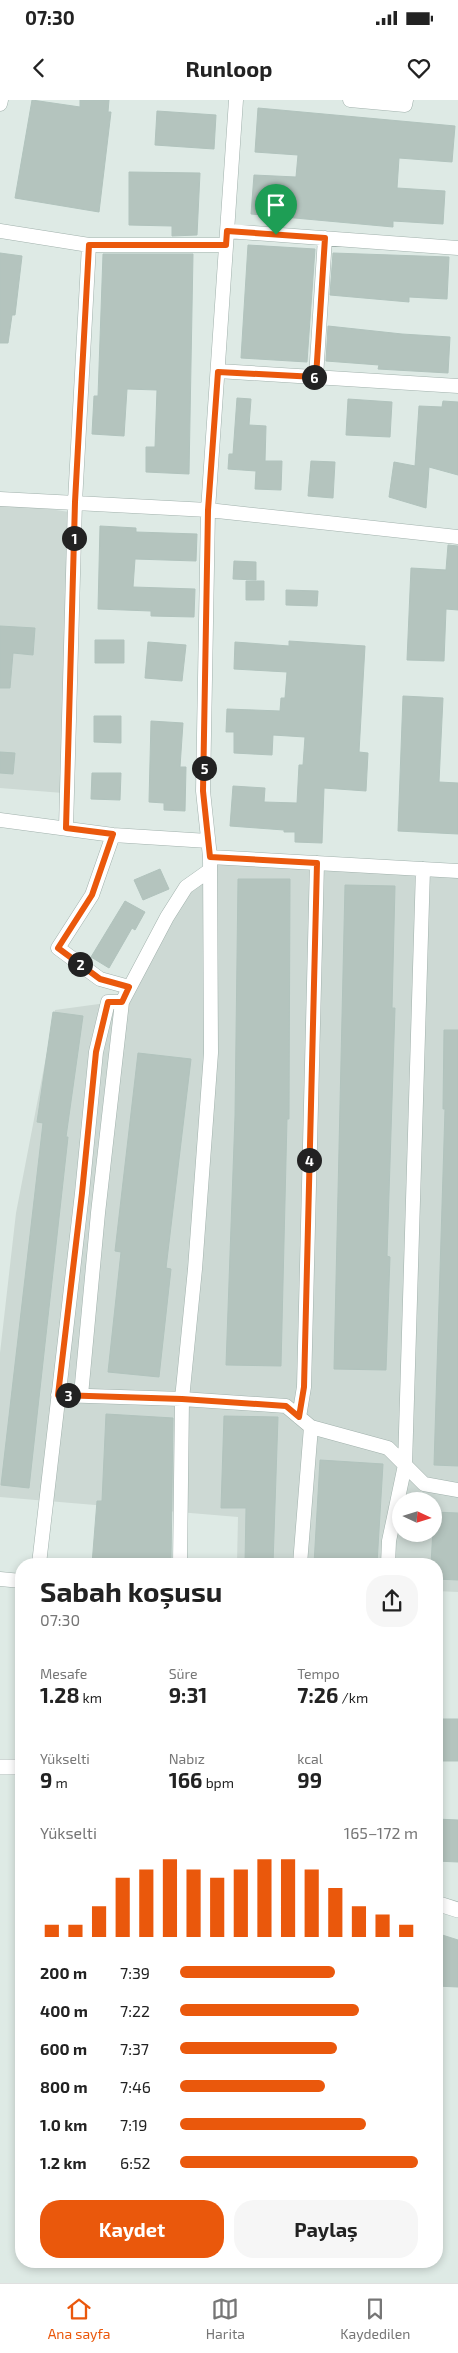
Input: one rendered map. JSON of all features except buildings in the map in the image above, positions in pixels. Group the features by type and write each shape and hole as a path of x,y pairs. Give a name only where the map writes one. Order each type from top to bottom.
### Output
{"street":[{"path":"0,104 1,100"},
{"path":"180,1558 182,1399 196,1269 211,1053 210,864 203,791 208,510 236,100"},
{"path":"350,100 405,105 406,100"},
{"path":"0,232 89,245 227,238 325,238 458,248"},
{"path":"316,377 325,238"},
{"path":"66,828 75,502 89,245"},
{"path":"218,372 458,386"},
{"path":"0,499 208,510 458,537"},
{"path":"0,820 113,834 208,841"},
{"path":"113,834 92,895 58,948 100,979 129,987"},
{"path":"299,1417 304,1387 317,863"},
{"path":"81,1395 98,1213 122,1002 167,917 186,887 210,864 317,863 458,871"},
{"path":"388,1558 389,1542 405,1466 423,869"},
{"path":"40,1558 82,1193 96,1052 108,1002 122,1002"},
{"path":"58,1395 182,1399 286,1406 312,1427 388,1448 424,1484 458,1490"},
{"path":"301,1558 312,1427"},
{"path":"0,1579 15,1580"},
{"path":"0,1767 15,1767"},
{"path":"443,1905 458,1910"}],"shaded area":[{"path":"2,502 76,513 63,793 0,788 0,504"},
{"path":"212,860 458,875 458,1592 443,1591 443,1558 237,1558 238,1517 0,1497 0,1353 16,1213 55,1010 99,1004 124,1004 168,919"}],"route":[{"path":"227,231 276,235 325,238 316,377 218,372 208,510 203,791 210,857 317,863 304,1387 299,1417 286,1406 182,1399 58,1395 82,1193 96,1052 108,1002 122,1002 129,987 100,979 58,948 92,895 113,834 66,828 75,502 89,245 226,245 227,231"}]}
